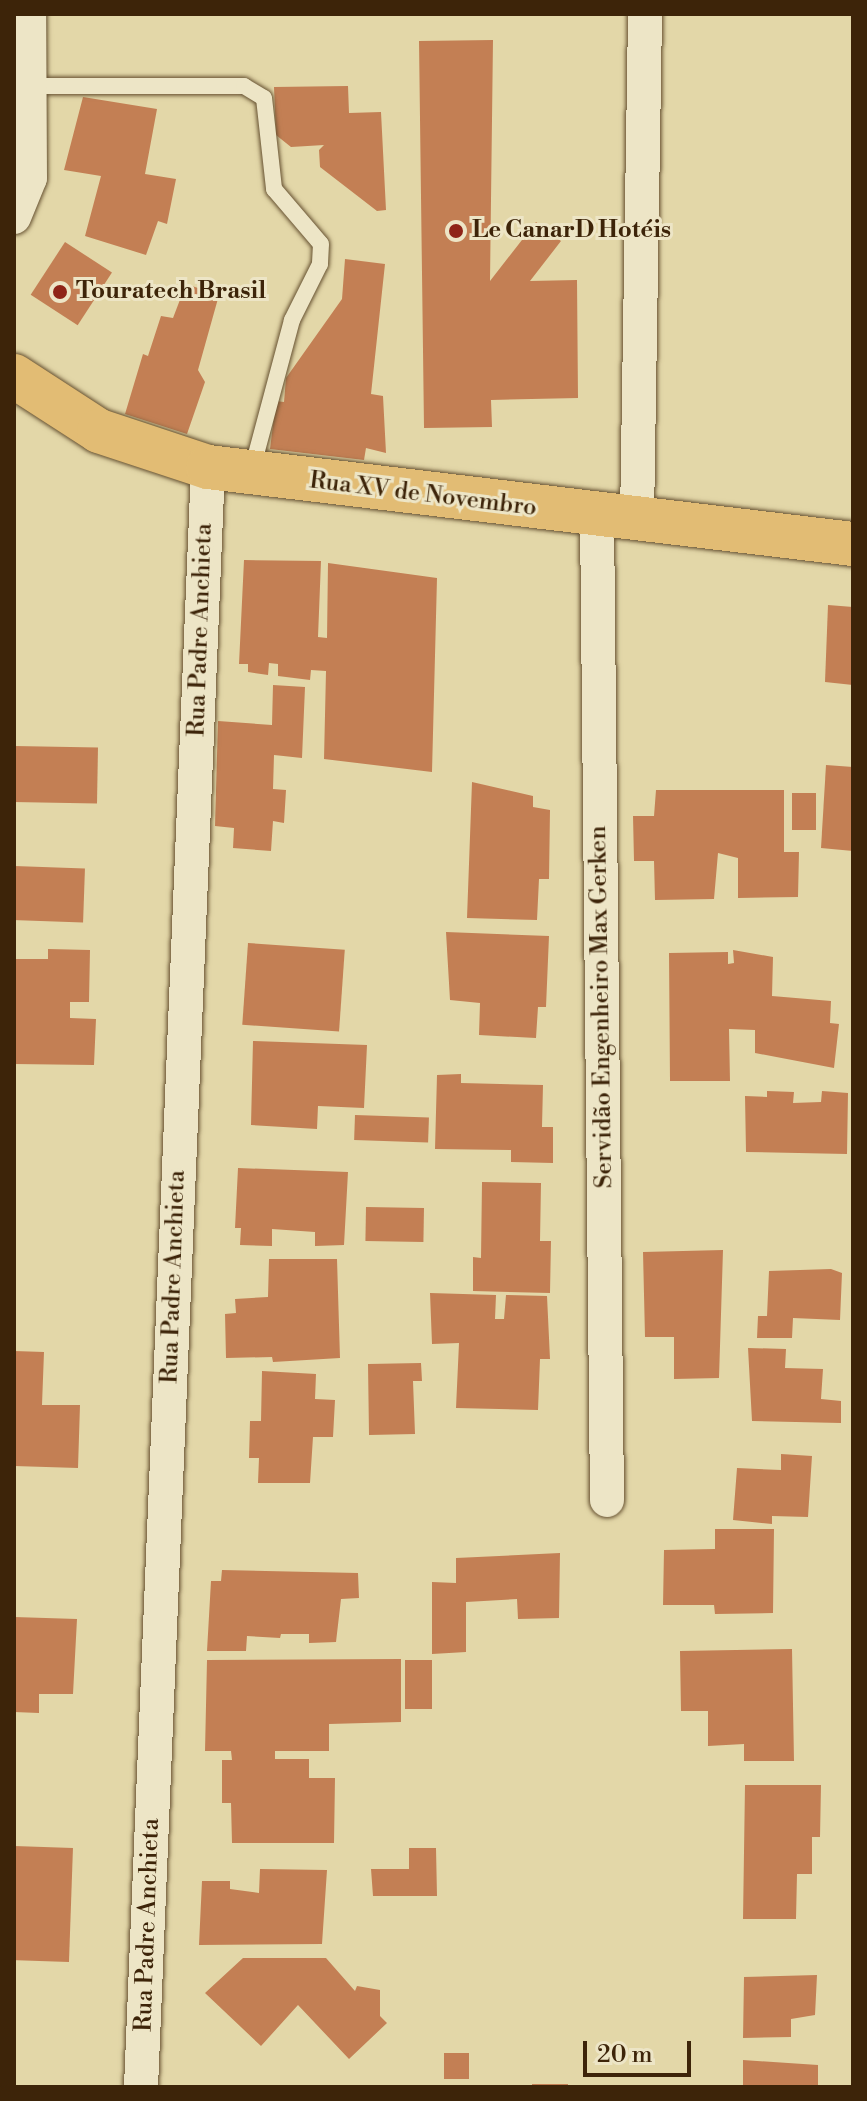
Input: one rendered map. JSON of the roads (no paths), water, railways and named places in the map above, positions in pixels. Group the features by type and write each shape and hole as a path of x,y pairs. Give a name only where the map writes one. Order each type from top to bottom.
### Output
{"main road":[{"name":"Rua XV de Novembro","path":"14,376 99,431 208,467 853,544"}],"street":[{"path":"14,217 30,178 29,14"},
{"name":"Servidão Engenheiro Max Gerken","path":"607,1500 617,518 645,14"},
{"name":"Rua Padre Anchieta","path":"141,2087 208,467"}],"lane":[{"path":"29,86 244,86 264,98 274,189 321,244 320,264 292,320 251,474"}],"place":[{"name":"Le CanarD Hotéis","path":"456,231"},
{"name":"Touratech Brasil","path":"60,292"}]}
